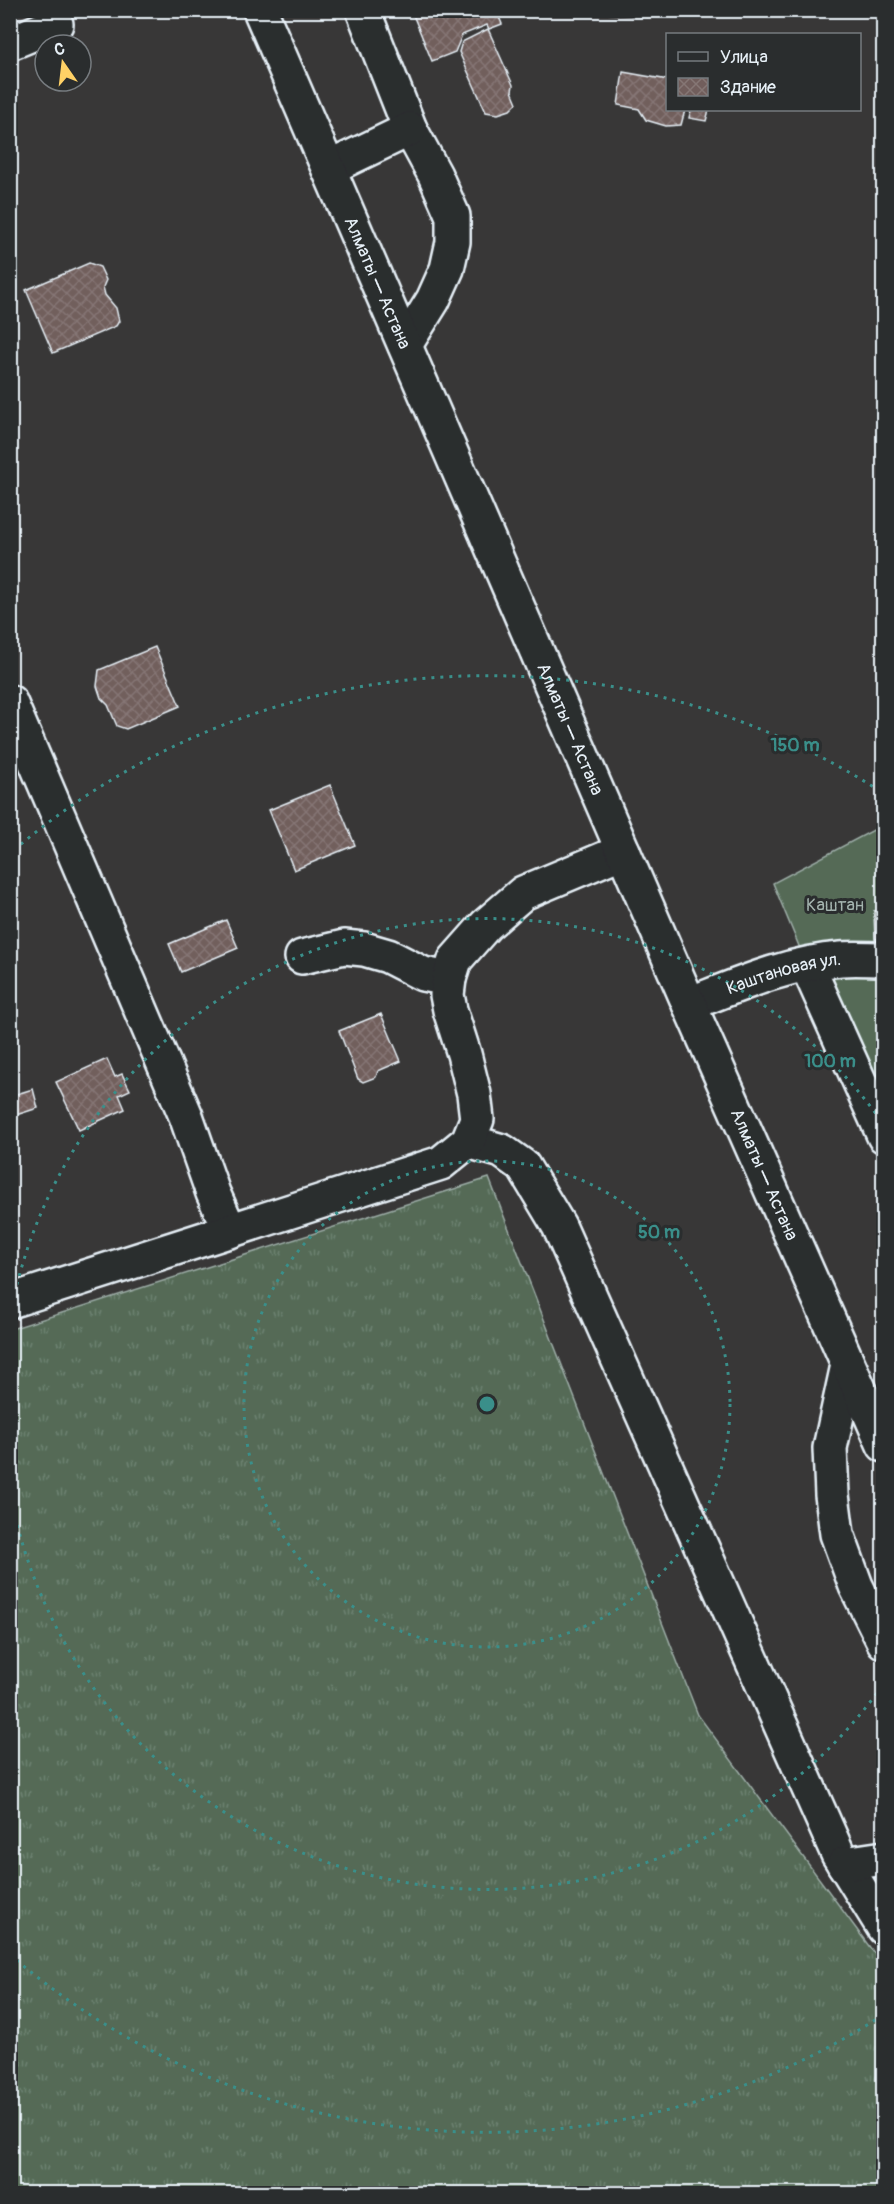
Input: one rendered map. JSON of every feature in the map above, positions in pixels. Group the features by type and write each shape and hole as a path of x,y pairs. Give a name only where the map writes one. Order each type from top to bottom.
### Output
{"main road":[{"name":"Алматы — Астана","path":"260,10 689,1004 884,1445"},
{"path":"363,10 410,129 435,175 453,216 453,233 447,269 433,300 405,345"},
{"path":"10,43 56,24"},
{"path":"328,168 410,129"},
{"path":"10,702 186,1116 213,1193 230,1231"},
{"path":"10,1301 441,1163 468,1141 477,1119 474,1094 447,995 455,960 486,925 523,893 623,851"},
{"path":"302,957 344,947 364,949 388,956 423,974 449,979"},
{"name":"Каштановая ул.","path":"689,1004 763,975 840,959 884,959"},
{"path":"807,965 884,1136"},
{"path":"468,1141 502,1151 523,1166 559,1226 844,1864 884,1928"},
{"path":"848,1365 830,1448 832,1495 837,1534 856,1586 884,1642"},
{"path":"844,1864 884,1858"}],"green space":[{"name":"Каштан","path":"883,825 883,1150 773,883"},
{"path":"489,1178 698,1715 883,1965 883,2193 11,2193 11,1329"}],"building":[{"path":"411,10 496,10 502,24 489,29 487,25 462,35 455,52 432,61"},
{"path":"607,10 667,10 667,13 649,11 648,17 606,13"},
{"path":"488,29 513,85 512,91 517,103 510,110 498,114 486,112 459,52 462,42"},
{"path":"623,72 666,80 666,111 685,111 681,125 666,126 646,120 639,109 618,105"},
{"path":"691,111 709,111 706,121 689,118"},
{"path":"89,263 100,267 106,280 103,287 105,295 116,308 119,321 116,326 53,353 26,290"},
{"path":"155,647 180,706 126,729 117,726 97,686 99,670"},
{"path":"330,785 355,845 294,870 269,810"},
{"path":"884,910 884,938 875,939 874,911"},
{"path":"226,920 238,948 181,972 169,944"},
{"path":"381,1014 401,1061 378,1071 376,1077 363,1082 358,1079 339,1031"},
{"path":"107,1059 115,1077 122,1074 130,1090 119,1095 125,1109 79,1130 56,1082"},
{"path":"33,1089 38,1108 13,1116 10,1096"}]}
